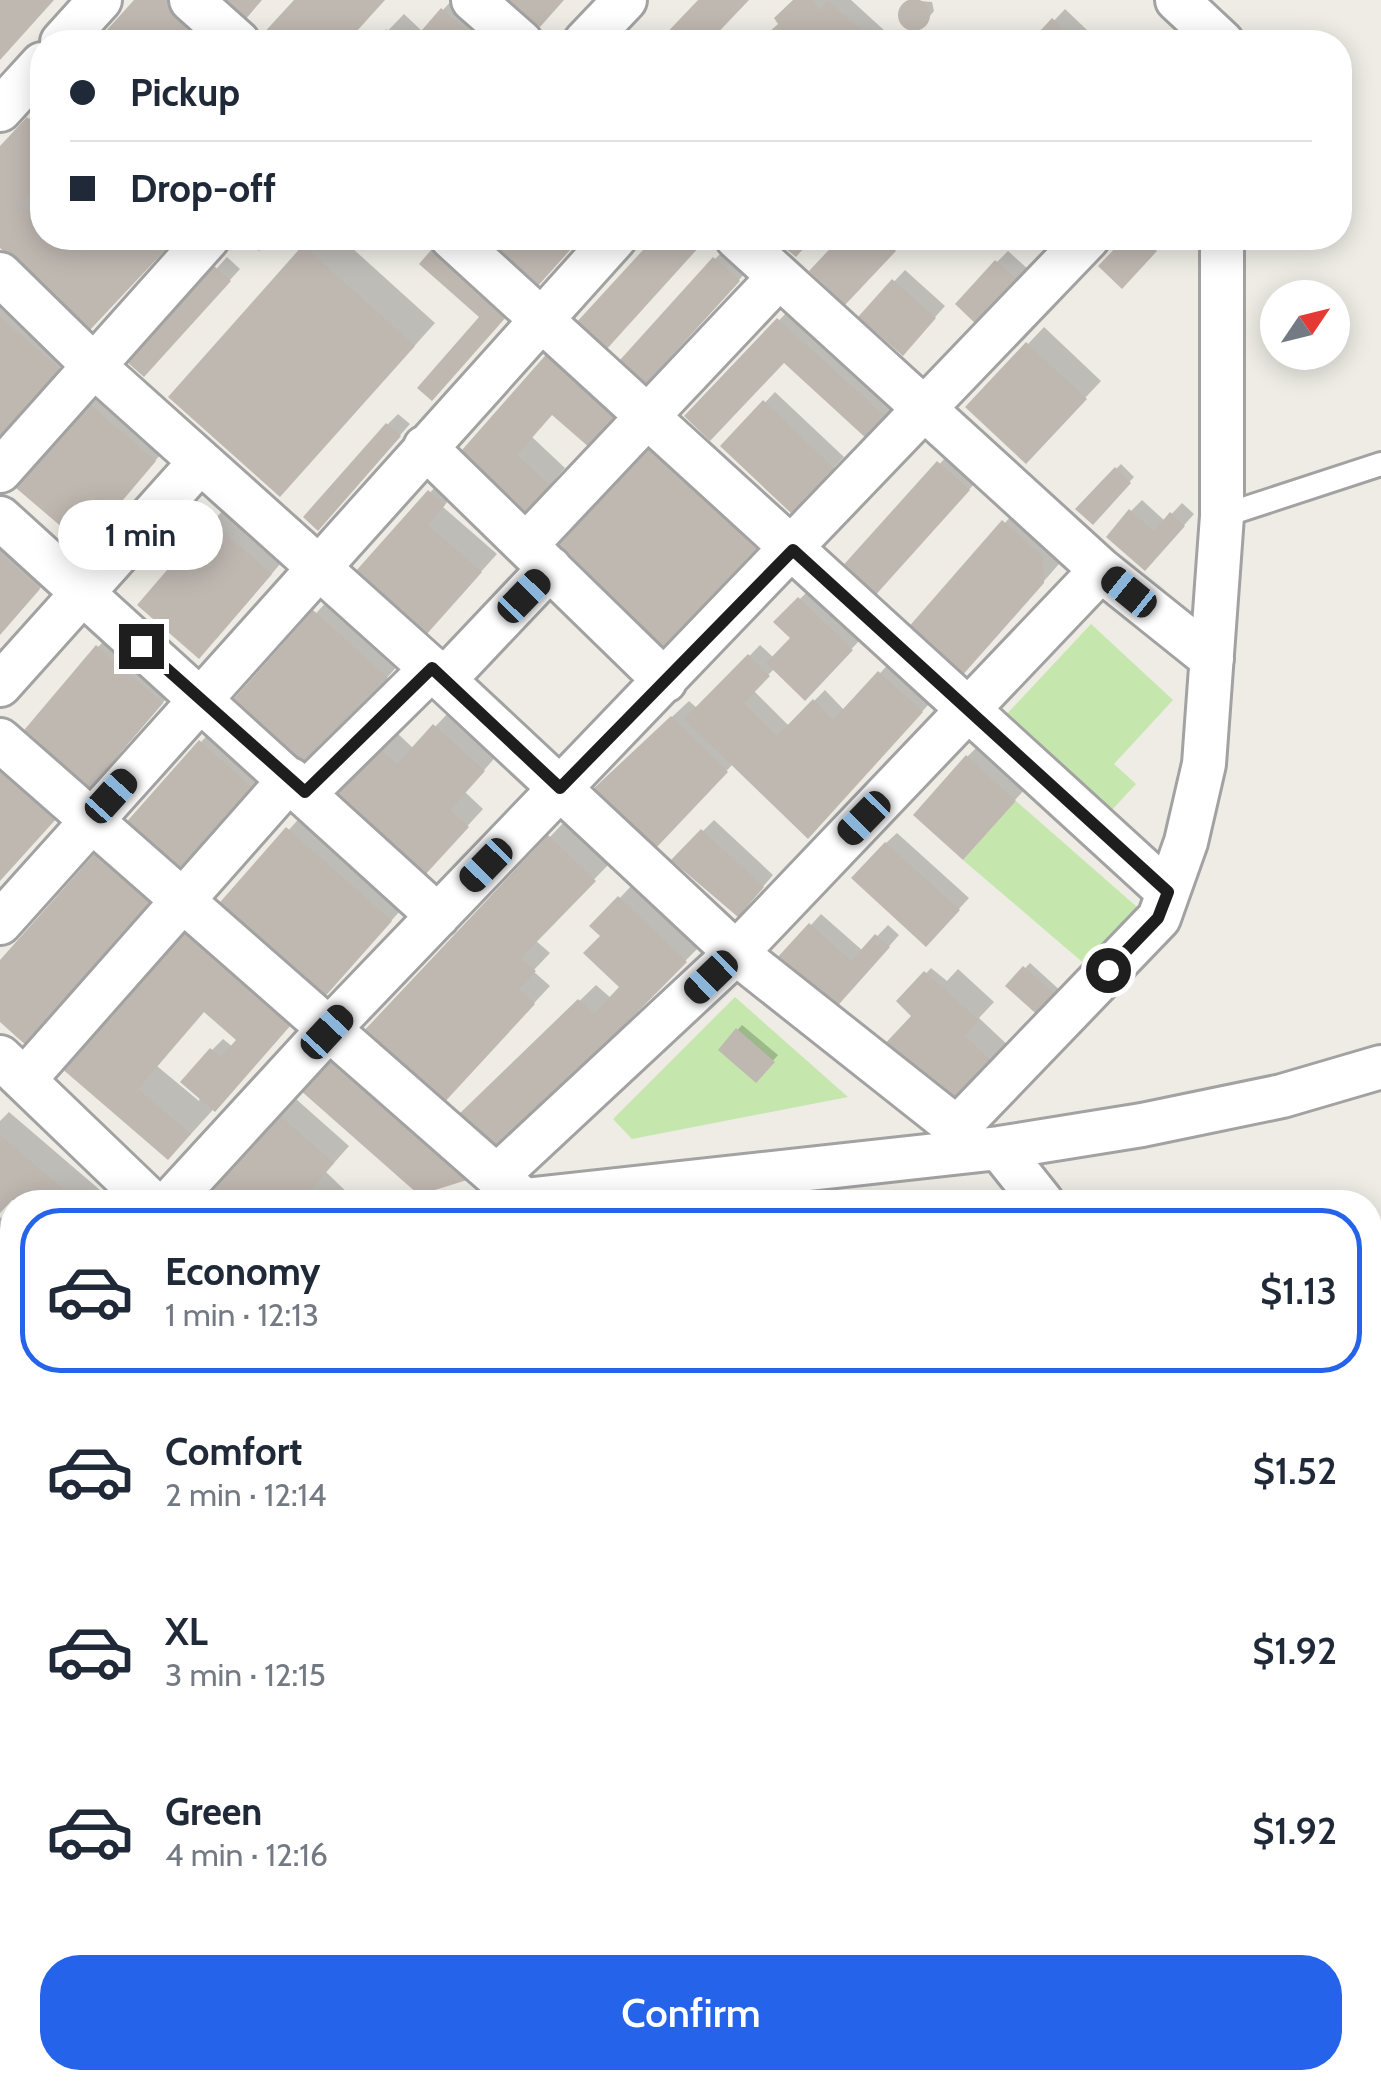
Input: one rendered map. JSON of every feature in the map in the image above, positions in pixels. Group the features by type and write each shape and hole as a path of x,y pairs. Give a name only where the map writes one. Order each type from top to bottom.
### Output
{"street":[{"path":"73,30 100,0"},
{"path":"192,0 225,30"},
{"path":"473,0 508,30"},
{"path":"596,30 625,0"},
{"path":"1177,0 1209,30"},
{"path":"1223,30 1227,0"},
{"path":"0,471 196,250"},
{"path":"465,250 1168,892"},
{"path":"0,923 603,250"},
{"path":"750,250 1102,570 1212,659"},
{"path":"181,1190 327,1032 1077,250"},
{"path":"956,1140 1158,918 1186,842 1204,764 1222,516 1222,250"},
{"path":"0,274 94,366 438,674 736,953 956,1140"},
{"path":"139,1190 12,1068 298,786 438,674 538,557 646,415 778,276"},
{"path":"426,446 665,681"},
{"path":"0,685 200,462"},
{"path":"0,518 438,916"},
{"path":"511,1190 1102,570"},
{"path":"0,740 507,1190"},
{"path":"526,1190 956,1140 999,1148 1246,1103 1381,1066"},
{"path":"999,1148 1032,1190"}],"lane":[{"path":"1222,516 1381,464"}],"green space":[{"path":"1091,624 1173,700 1114,764 1136,784 1109,813 1005,716"},
{"path":"1016,801 1137,907 1087,966 963,860"},
{"path":"735,997 848,1097 632,1139 613,1119"}],"building":[{"path":"0,0 54,0 0,60"},
{"path":"134,0 168,0 202,30 107,30"},
{"path":"220,0 262,0 244,21"},
{"path":"294,0 385,0 358,30 266,30"},
{"path":"508,0 564,0 540,27"},
{"path":"698,0 749,0 720,30 669,30"},
{"path":"793,0 812,0 820,10 828,1 862,30 771,30 778,24 774,18"},
{"path":"920,0 929,9 926,27 902,27 898,15 902,3"},
{"path":"441,8 467,30 422,30"},
{"path":"1052,18 1066,30 1041,30"},
{"path":"27,117 30,120 30,194 22,203 30,211 30,250 165,250 89,331 0,248 0,146"},
{"path":"299,250 309,250 415,346 280,497 168,397"},
{"path":"433,250 507,316 432,401 417,388 479,317 419,264"},
{"path":"495,250 570,250 537,287"},
{"path":"643,250 696,250 605,351 575,324"},
{"path":"829,250 896,251 845,305 809,271"},
{"path":"1113,250 1157,251 1122,289 1098,266"},
{"path":"713,257 740,281 646,384 620,360"},
{"path":"995,260 1020,282 978,326 955,304"},
{"path":"214,266 231,281 144,377 127,362"},
{"path":"892,279 936,318 903,356 858,317"},
{"path":"0,317 60,369 0,438"},
{"path":"777,318 887,418 868,440 784,363 710,441 684,416"},
{"path":"1026,342 1087,399 1026,464 965,407"},
{"path":"551,349 621,413 590,448 552,415 517,455 551,486 522,518 455,458"},
{"path":"763,400 836,470 793,515 720,446"},
{"path":"88,403 156,461 84,546 16,488"},
{"path":"386,423 401,436 318,531 303,517"},
{"path":"647,438 769,549 667,655 549,543"},
{"path":"937,461 970,490 872,599 839,570"},
{"path":"1115,467 1131,483 1093,525 1075,509"},
{"path":"428,490 445,505 428,525 482,572 426,635 355,572"},
{"path":"1129,509 1154,531 1170,512 1185,526 1145,571 1106,537"},
{"path":"210,520 272,574 199,659 137,605"},
{"path":"1002,520 1043,557 1044,583 960,678 906,630"},
{"path":"0,553 40,589 0,635"},
{"path":"798,597 853,650 805,701 766,663 790,638 773,622"},
{"path":"313,610 388,678 305,769 231,702"},
{"path":"96,645 163,703 86,793 20,735"},
{"path":"748,654 770,676 744,703 777,736 813,699 833,720 878,671 923,712 808,839 684,719"},
{"path":"671,716 728,772 656,848 592,790"},
{"path":"433,724 485,771 450,810 469,827 424,876 335,794 378,747 397,764"},
{"path":"199,740 256,791 180,876 123,826"},
{"path":"966,755 1016,801 963,860 913,815"},
{"path":"0,767 57,818 0,881"},
{"path":"286,827 392,921 321,1001 215,908"},
{"path":"701,829 764,887 738,917 671,860"},
{"path":"548,835 596,881 521,958 536,971 519,989 535,1004 441,1106 360,1035"},
{"path":"885,842 960,910 926,947 851,878"},
{"path":"96,852 156,905 29,1048 0,1022 0,960"},
{"path":"618,896 687,962 506,1145 484,1144 455,1118 578,999 594,1014 619,987 583,953 600,936 589,926"},
{"path":"809,923 851,961 875,934 890,947 833,1011 776,959"},
{"path":"181,927 291,1025 215,1112 180,1082 210,1048 221,1057 236,1040 204,1012 138,1089 191,1134 168,1160 60,1067"},
{"path":"1023,966 1060,999 1042,1019 1005,986"},
{"path":"924,971 979,1020 965,1036 998,1067 954,1116 880,1049 911,1016 896,1001"},
{"path":"736,1028 775,1062 756,1083 718,1050"},
{"path":"329,1058 467,1180 435,1190 413,1190 300,1090"},
{"path":"277,1113 334,1163 311,1190 207,1190"},
{"path":"0,1135 65,1190 0,1190"}],"route":[{"path":"141,646 305,792 432,668 560,788 793,550 1168,892 1158,918 1108,970"}]}
